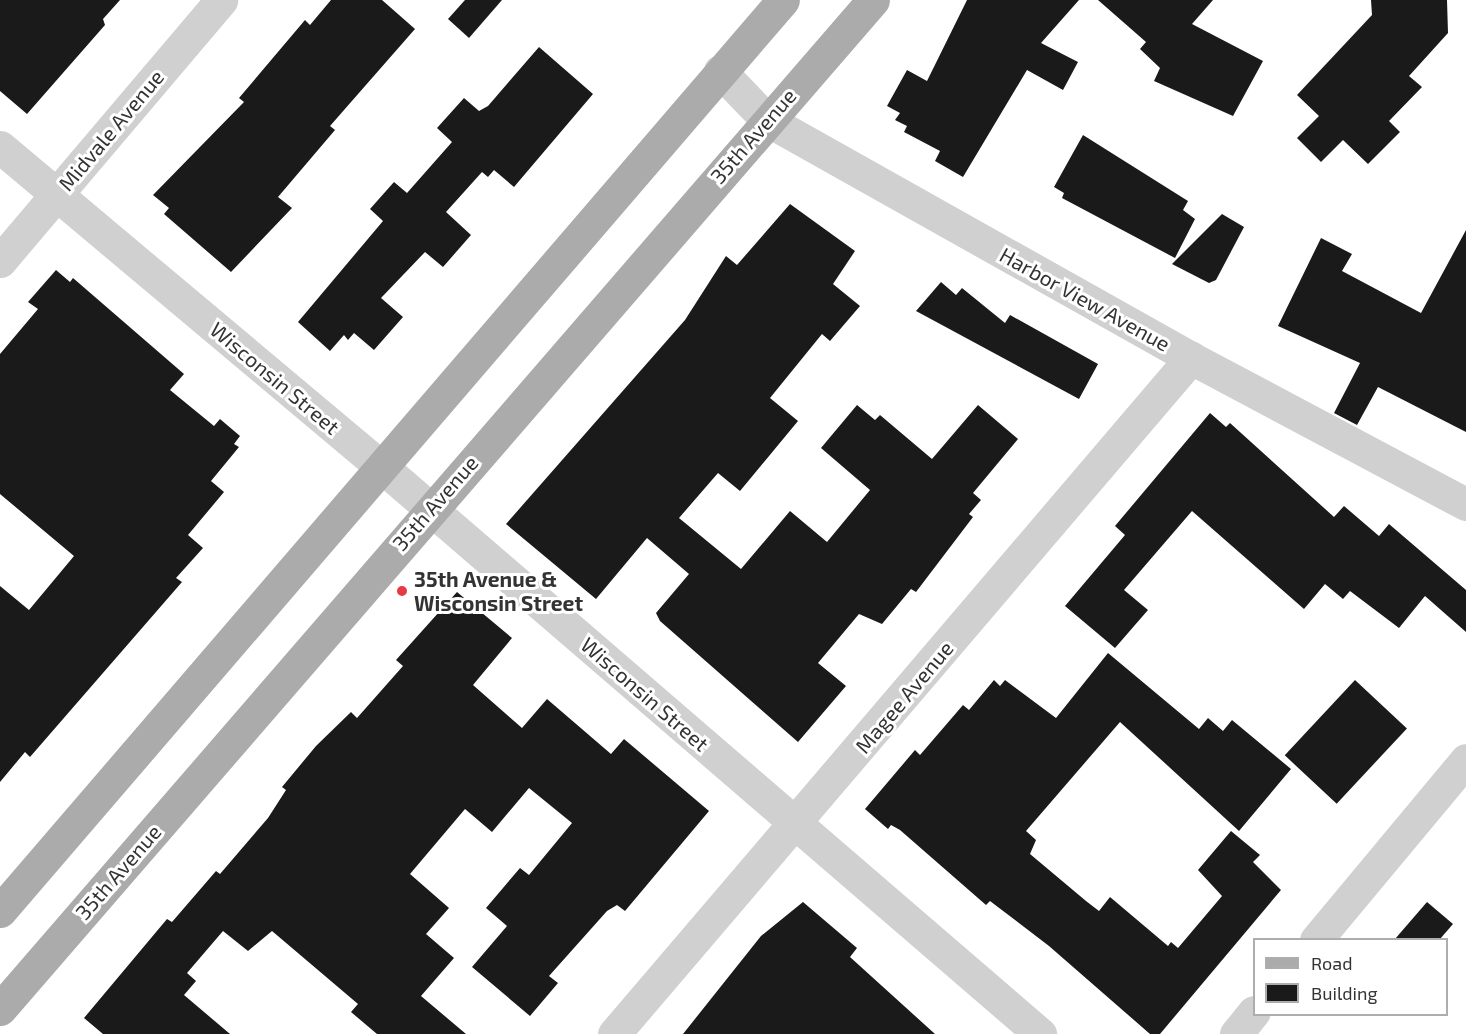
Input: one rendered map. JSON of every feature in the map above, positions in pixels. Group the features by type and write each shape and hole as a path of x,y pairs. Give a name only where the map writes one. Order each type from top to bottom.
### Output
{"main road":[{"path":"0,911 783,0"},
{"name":"35th Avenue","path":"0,1009 766,120 873,0"}],"street":[{"name":"Midvale Avenue","path":"0,261 221,0"},
{"name":"Harbor View Avenue","path":"720,71 766,120 1191,358 1466,504"},
{"name":"Wisconsin Street","path":"0,147 382,467 1040,1034"},
{"name":"Magee Avenue","path":"614,1034 796,824 1191,358"},
{"path":"1317,938 1466,760"},
{"path":"1236,1034 1253,1013"}],"building":[{"path":"0,0 120,0 103,19 105,25 27,114 0,91"},
{"path":"331,0 382,0 415,29 330,126 335,130 278,197 292,208 231,272 164,214 169,208 153,195 244,102 239,98 305,20 310,25"},
{"path":"465,0 502,0 469,38 448,19"},
{"path":"967,0 1079,0 1041,43 1078,62 1063,90 1027,70 963,177 935,161 940,151 904,132 907,126 895,120 900,113 887,106 907,70 927,81"},
{"path":"1098,0 1213,0 1192,24 1263,61 1233,116 1154,81 1160,68 1140,49 1146,42"},
{"path":"1371,0 1447,0 1448,33 1409,76 1422,87 1389,121 1400,132 1368,164 1343,140 1321,162 1297,138 1319,116 1297,95 1372,15"},
{"path":"539,47 593,94 514,187 494,170 488,177 482,172 446,212 471,235 443,267 425,252 381,298 403,317 374,350 354,333 348,340 344,335 330,351 298,322 383,221 370,209 394,182 407,193 452,142 437,128 464,98 479,111 488,106"},
{"path":"1083,135 1188,201 1183,210 1195,219 1175,258 1062,198 1064,193 1054,187"},
{"path":"790,204 855,251 833,284 860,306 830,341 822,334 770,398 798,421 740,491 718,473 679,518 741,569 790,511 827,542 870,490 821,448 857,405 875,420 880,415 932,459 978,405 1018,439 973,493 981,500 969,514 973,517 916,592 911,589 882,624 859,614 818,663 846,686 798,742 660,621 656,613 689,574 647,538 596,599 506,524 685,320 726,256 737,265"},
{"path":"1222,214 1244,227 1216,280 1209,283 1172,264"},
{"path":"1466,230 1466,432 1378,387 1357,425 1334,413 1360,363 1278,326 1321,238 1352,254 1342,271 1421,313"},
{"path":"56,270 70,282 73,278 184,374 170,390 214,426 220,419 240,436 234,444 239,447 211,481 224,492 188,535 203,548 176,578 182,582 30,757 25,752 0,782 0,586 29,610 74,556 0,494 0,354 38,309 28,302"},
{"path":"941,282 956,295 962,288 1005,323 1010,315 1098,364 1079,399 916,311"},
{"path":"1210,413 1226,427 1230,423 1334,517 1344,506 1379,536 1389,524 1466,590 1466,632 1425,596 1399,628 1350,591 1343,599 1325,584 1304,609 1192,511 1124,590 1148,610 1115,648 1065,606 1125,535 1115,526"},
{"path":"457,592 512,638 473,685 522,728 547,699 611,754 624,739 709,811 625,911 617,905 607,911 549,976 558,983 530,1016 472,967 507,926 486,908 520,868 529,875 572,823 529,788 492,832 465,809 410,874 449,908 426,934 454,958 421,996 466,1034 377,1034 351,1012 358,1004 272,931 248,951 223,931 187,973 196,981 184,995 230,1034 103,1034 84,1018 167,919 172,922 216,871 220,874 268,818 286,790 282,787 316,746 351,712 357,718 403,666 396,660"},
{"path":"1108,653 1199,729 1208,718 1223,731 1232,720 1291,769 1239,831 1120,722 1026,831 1036,840 1030,854 1086,901 1099,911 1110,897 1168,946 1171,942 1178,948 1222,896 1198,870 1231,831 1260,855 1253,862 1281,890 1160,1034 1150,1034 1049,946 990,901 986,905 900,830 891,825 888,829 865,809 915,750 920,755 963,705 969,710 994,680 1000,686 1005,680 1056,718"},
{"path":"1355,680 1407,728 1337,804 1285,755"},
{"path":"803,902 857,948 850,957 935,1034 683,1034 761,936"},
{"path":"1427,902 1453,924 1441,938 1396,938"}],"place":[{"name":"35th Avenue & Wisconsin Street","path":"402,591"}]}
